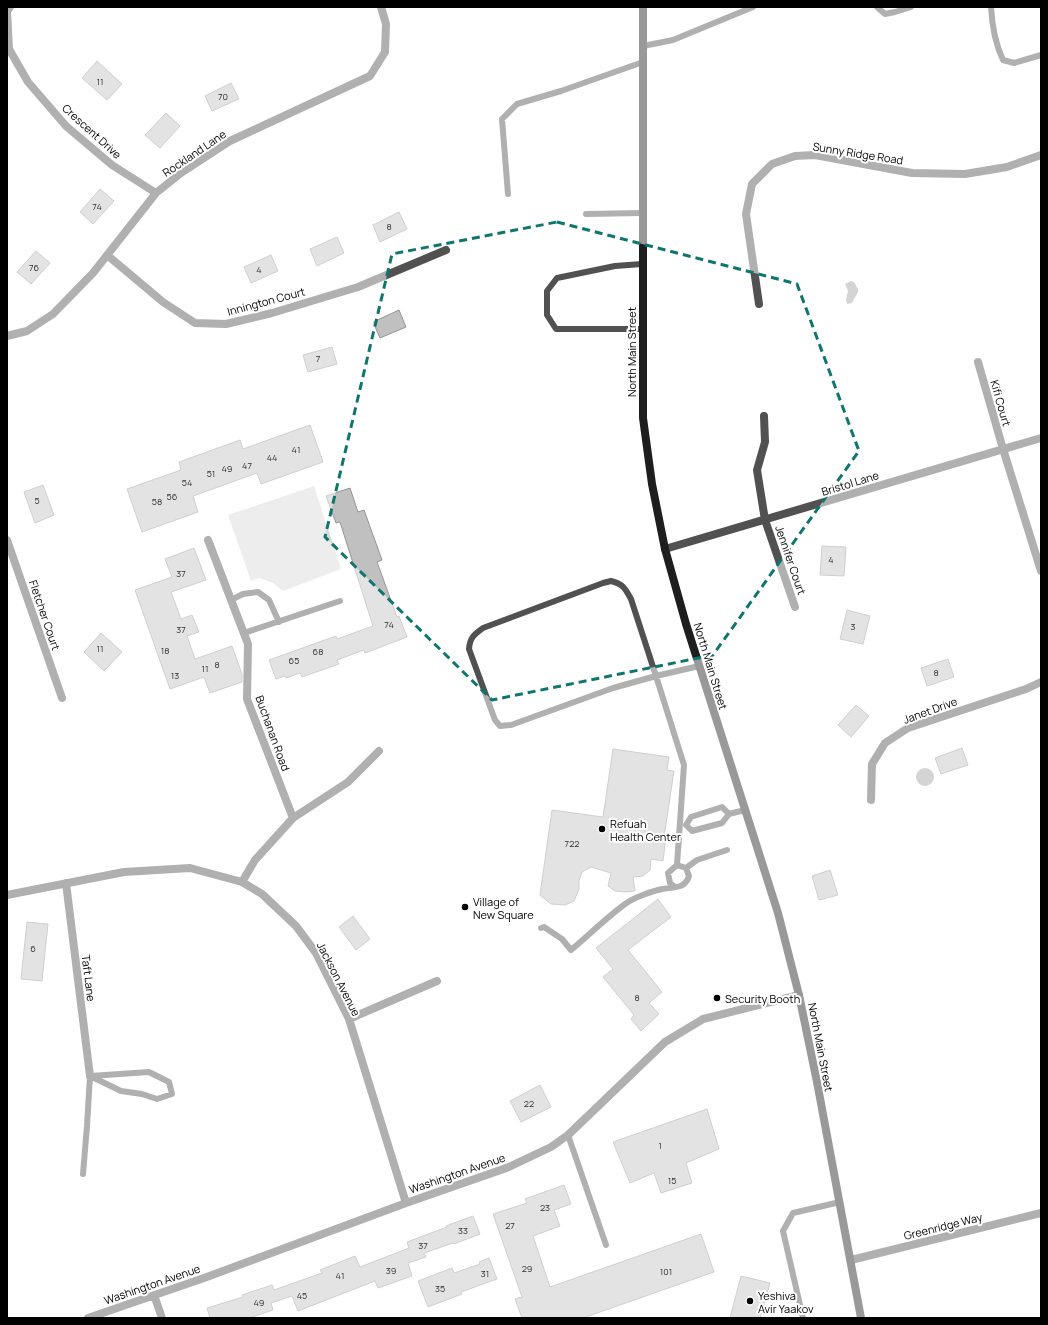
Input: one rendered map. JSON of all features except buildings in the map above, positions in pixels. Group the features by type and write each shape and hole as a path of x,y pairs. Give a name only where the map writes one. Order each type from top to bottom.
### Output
{"main road":[{"name":"North Main Street","path":"643,7 643,418 652,484 665,549 699,666 778,913 799,995 840,1202 861,1318"}],"street":[{"name":"Crescent Drive","path":"10,7 7,11 9,49 28,82 66,126 112,165 156,193"},
{"name":"Rockland Lane","path":"7,336 27,331 53,314 93,273 156,193 181,173 230,141 370,76 385,52 386,24 380,7"},
{"name":"Sunny Ridge Road","path":"760,304 746,214 752,184 772,164 795,156 815,155 912,173 965,174 1006,167 1041,155"},
{"name":"Innington Court","path":"107,255 163,302 195,323 226,324 272,313 358,287 446,250"},
{"name":"Kifi Court","path":"978,362 1003,449"},
{"name":"Jennifer Court","path":"764,416 765,442 757,470 766,520 795,607"},
{"name":"Bristol Lane","path":"665,549 1041,438"},
{"path":"1003,449 1041,571"},
{"name":"Fletcher Court","path":"7,540 62,698"},
{"name":"Buchanan Road","path":"208,540 248,644 247,699 292,818"},
{"name":"Janet Drive","path":"871,800 872,764 885,742 908,728 1026,689 1041,682"},
{"path":"242,882 255,860 292,818 348,782 379,752"},
{"name":"Jackson Avenue","path":"7,895 124,872 190,868 242,882 262,894 296,926 316,953 349,1019 406,1203"},
{"name":"Taft Lane","path":"66,883 90,1076"},
{"path":"349,1019 437,981"},
{"name":"Washington Avenue","path":"88,1318 204,1278 406,1203 509,1167 550,1147 568,1135 665,1042 703,1019 799,995"},
{"name":"Greenridge Way","path":"851,1260 1041,1213"},
{"path":"154,1295 162,1318"}],"lane":[{"path":"643,46 673,40 752,7"},
{"path":"877,7 885,14 911,7"},
{"path":"992,7 992,26 998,50 1003,60 1014,63 1041,56"},
{"path":"508,194 502,118 517,104 561,91 643,62"},
{"path":"586,214 642,213"},
{"path":"642,264 615,266 557,278 547,292 547,315 556,329 642,329"},
{"path":"675,887 670,883 668,873 677,865 683,826 684,765 656,676 631,599 625,588 620,584 611,581 603,583 482,628 469,641 469,649 494,720 500,726 511,724 613,688 656,676 699,666"},
{"path":"231,600 243,594 258,592 269,600 279,622"},
{"path":"244,633 340,600"},
{"path":"683,826 691,817 722,807 729,814"},
{"path":"683,826 692,832 722,823 729,814 745,810"},
{"path":"686,868 697,860 727,850"},
{"path":"677,865 686,868"},
{"path":"541,928 544,927 562,938 571,950 626,903 655,891 685,885 689,876 686,868"},
{"path":"149,1072 169,1082 172,1094 158,1099 142,1094 121,1091 90,1076 149,1072"},
{"path":"83,1174 88,1126 90,1076"},
{"path":"568,1135 606,1245"},
{"path":"803,1318 783,1231 793,1214 840,1202"}],"highlighted area":[{"path":"557,222 797,284 859,451 713,655 492,700 325,537 392,254"}],"shaded area":[{"path":"851,281 854,282 858,292 852,303 847,304 846,300 848,291 845,284"},
{"path":"314,486 341,569 283,591 273,583 259,578 251,581 228,515"},
{"path":"925,768 931,771 934,777 931,783 925,786 919,783 916,777 919,771"}],"place":[{"name":"Refuah Health Center","path":"602,829"},
{"name":"Village of New Square","path":"465,907"},
{"name":"Security Booth","path":"717,998"},
{"name":"Yeshiva Avir Yaakov","path":"750,1301"}]}
